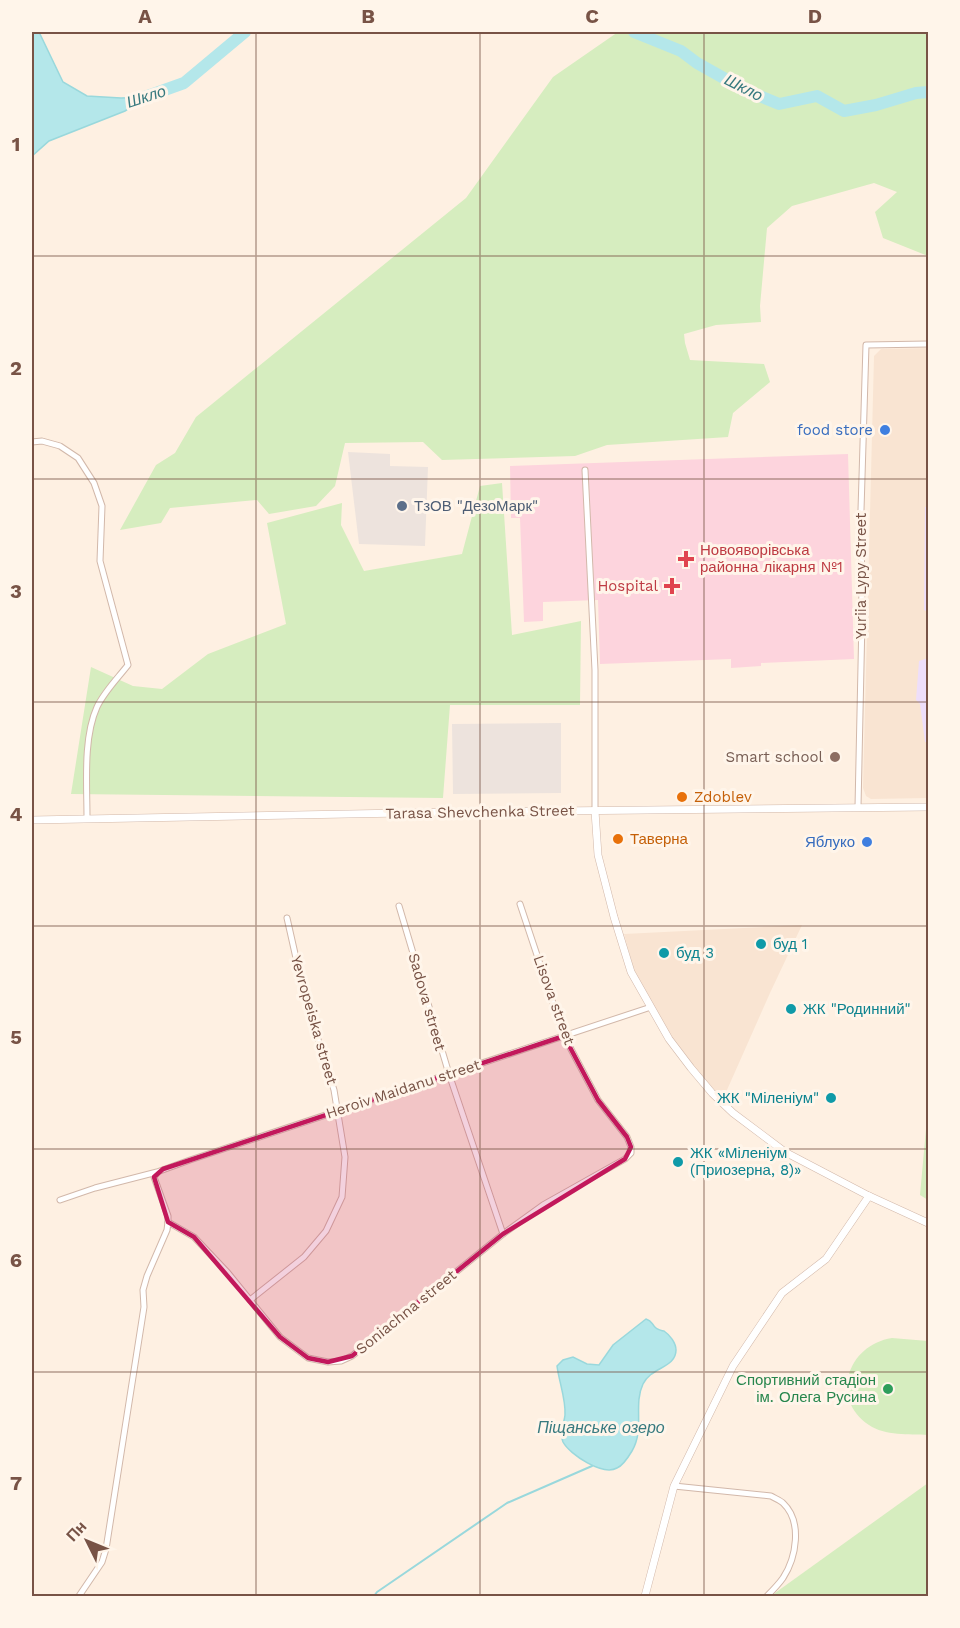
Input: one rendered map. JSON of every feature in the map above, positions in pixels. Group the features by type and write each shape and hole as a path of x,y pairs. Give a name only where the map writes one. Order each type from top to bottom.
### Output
{"street":[{"name":"Yuriia Lypy Street","path":"858,807 862,619 861,510 867,345 928,344"},
{"path":"32,442 42,441 60,446 78,458 94,483 102,506 100,561 128,665 104,696 92,720 88,742 87,818"},
{"path":"585,470 595,670 595,811 598,855 631,972 669,1039 712,1093 733,1113 786,1152 869,1196 928,1223"},
{"name":"Tarasa Shevchenka Street","path":"32,820 457,812 928,807"},
{"name":"Lisova street","path":"520,904 564,1036 598,1100 627,1137 631,1147 630,1153"},
{"name":"Sadova street","path":"399,906 449,1074 503,1234"},
{"name":"Yevropeiska street","path":"250,1300 304,1257 327,1231 342,1197 345,1157 334,1090 305,999 287,918"},
{"name":"Heroiv Maidanu street","path":"60,1200 95,1188 157,1173 163,1169 651,1007"},
{"name":"Soniachna street","path":"168,1222 194,1238 228,1273 280,1337 308,1358 328,1362 341,1361 352,1356 543,1204 625,1159 630,1153"},
{"path":"79,1596 102,1562 106,1549 144,1307 143,1290 167,1230 168,1216 154,1178 157,1173"},
{"path":"645,1596 674,1486 733,1366 782,1293 826,1259 869,1196"},
{"path":"674,1486 771,1496 783,1502 793,1517 796,1531 793,1555 783,1578 767,1596"}],"highlighted area":[{"path":"564,1036 598,1100 627,1137 631,1147 625,1159 503,1234 352,1356 328,1362 308,1358 280,1337 194,1237 168,1222 154,1177 163,1169"}],"shaded area":[{"path":"928,348 928,798 871,799 866,796 863,788 874,356 881,349"},
{"path":"348,452 390,454 390,466 428,467 425,546 359,544"},
{"name":"Новояворівська районна лікарня №1","path":"848,454 854,659 761,663 761,666 731,668 731,659 600,664 598,600 543,602 543,621 524,622 520,518 511,518 510,466"},
{"path":"925,507 928,507 928,612 924,610"},
{"path":"928,658 928,742 925,742 920,704 916,700 919,661"},
{"path":"561,723 561,793 453,794 452,724"},
{"path":"802,925 723,1099 696,1070 673,1040 634,970 624,934"}],"green space":[{"path":"618,32 928,32 928,256 883,238 875,212 897,192 874,183 792,206 767,228 760,306 761,322 716,325 684,334 690,360 764,364 770,382 733,413 728,437 607,445 575,456 442,460 423,442 345,443 335,486 316,506 269,514 257,500 170,508 161,523 120,530 156,465 175,453 196,417 466,198 553,77"},
{"path":"502,483 512,635 581,621 580,705 450,705 443,798 71,794 91,667 133,686 162,689 208,654 286,624 267,523 342,503 341,525 364,571 462,554 480,486"},
{"path":"928,1107 928,1200 920,1195"},
{"name":"Спортивний стадіон ім. Олега Русина","path":"892,1338 928,1341 928,1435 897,1434 875,1429 857,1414 850,1401 847,1388 849,1374 855,1362 864,1351 876,1343"},
{"path":"928,1483 928,1596 773,1596 775,1593"}],"water":[{"path":"32,32 39,32 63,82 87,96 147,97 125,111 49,141 32,156"},
{"name":"Піщанське озеро","path":"646,1319 664,1331 674,1342 675,1356 672,1361 647,1378 643,1384 639,1400 638,1434 632,1451 617,1468 611,1470 596,1467 572,1453 563,1442 565,1409 557,1366 563,1360 573,1357 587,1364 599,1365 613,1345"}],"waterway":[{"name":"Шкло","path":"131,102 184,83 245,32"},
{"name":"Шкло","path":"634,32 681,51 697,63 745,90 779,104 817,96 844,111 928,92"},
{"path":"374,1596 507,1503 592,1466"}],"place":[{"name":"food store","path":"885,430"},
{"name":"ТзОВ \"ДезоМарк\"","path":"402,506"},
{"name":"Новояворівська районна лікарня №1","path":"686,559"},
{"name":"Hospital","path":"672,586"},
{"name":"Smart school","path":"835,757"},
{"name":"Zdoblev","path":"682,797"},
{"name":"Таверна","path":"618,839"},
{"name":"Яблуко","path":"867,842"},
{"name":"буд 1","path":"761,944"},
{"name":"буд 3","path":"664,953"},
{"name":"ЖК \"Родинний\"","path":"791,1009"},
{"name":"ЖК \"Міленіум\"","path":"831,1098"},
{"name":"ЖК «Міленіум (Приозерна, 8)»","path":"678,1162"},
{"name":"Спортивний стадіон ім. Олега Русина","path":"888,1389"}]}
